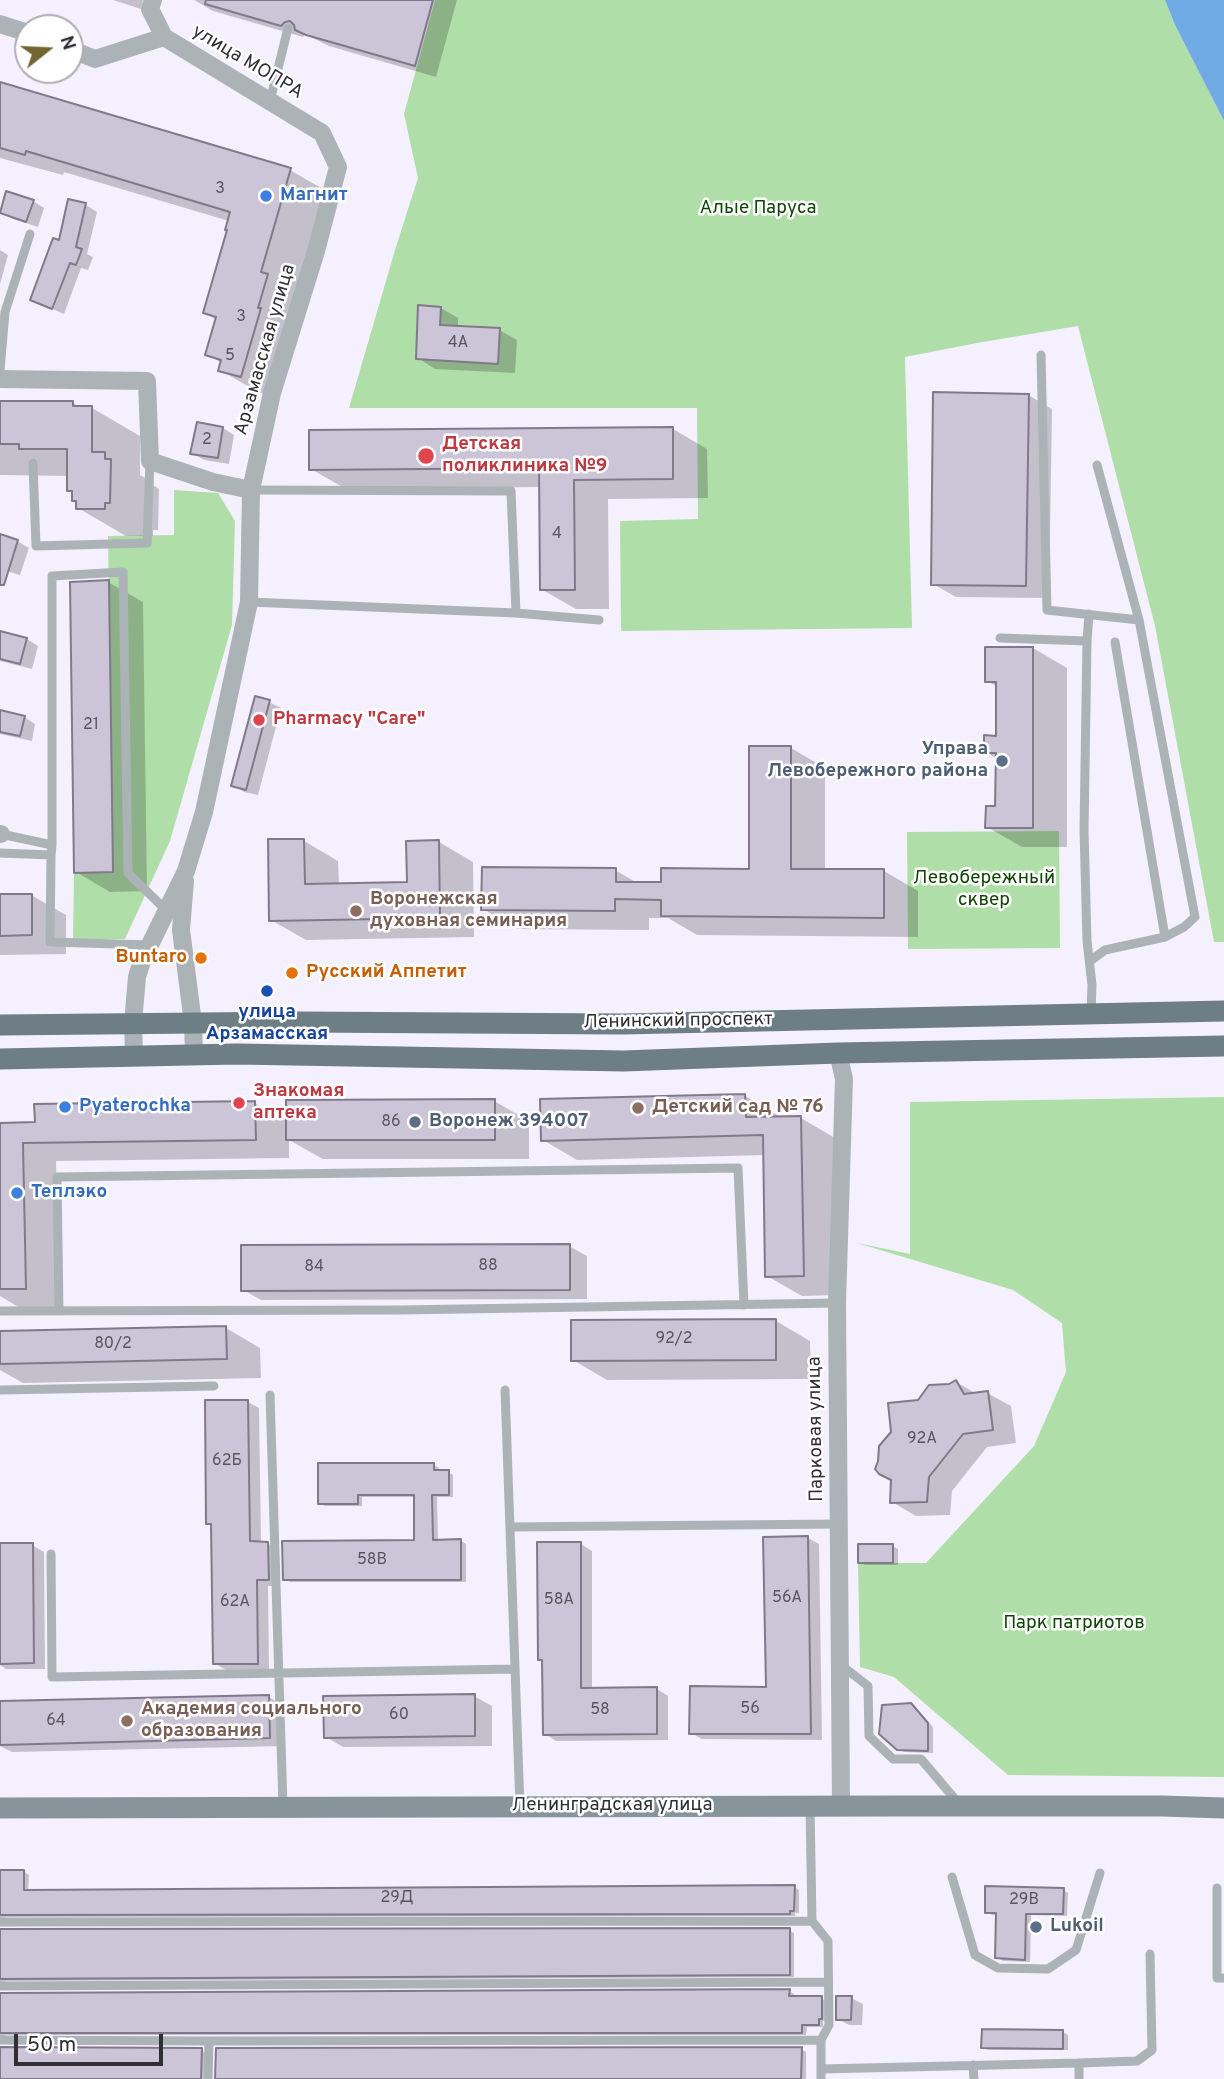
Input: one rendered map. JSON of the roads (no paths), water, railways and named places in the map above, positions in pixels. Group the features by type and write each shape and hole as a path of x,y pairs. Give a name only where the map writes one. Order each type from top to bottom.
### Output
{"main road":[{"name":"Ленинский проспект","path":"0,1025 622,1024 1224,1012"},
{"path":"1090,1049 1091,1013"},
{"name":"Ленинский проспект","path":"0,1059 270,1054 624,1061 838,1053 1224,1045"},
{"name":"Ленинградская улица","path":"0,1808 1224,1808"}],"street":[{"path":"153,0 150,9 164,37"},
{"name":"улица МОПРА","path":"84,55 95,59 164,37 322,133"},
{"name":"Арзамасская улица","path":"133,1023 137,977 186,871 204,812 248,601 250,489 271,393 316,251 338,167 322,133"},
{"path":"0,379 147,380 150,461 213,482 250,489"},
{"name":"Арзамасская улица","path":"186,871 181,930 193,1023 194,1054"},
{"path":"133,1023 134,1055"},
{"name":"Парковая улица","path":"838,1053 844,1079 837,1303 841,1806"}],"lane":[{"path":"270,102 288,28"},
{"path":"0,370 5,312 30,234"},
{"path":"1041,355 1047,610 1139,620"},
{"path":"33,463 36,546 147,543 150,461"},
{"path":"1090,961 1105,950 1165,937 1184,927 1195,917 1139,620 1097,465"},
{"path":"250,489 511,491 516,613"},
{"path":"150,945 50,942 52,576 123,572 128,873 167,911"},
{"path":"248,601 516,613 599,620"},
{"path":"1089,614 1084,830 1091,1013"},
{"path":"1000,638 1087,641"},
{"path":"1115,642 1165,937"},
{"path":"0,834 52,850"},
{"path":"0,853 52,850"},
{"path":"59,1311 57,1177 738,1168 744,1305"},
{"path":"0,1311 409,1310 837,1303"},
{"path":"0,1390 214,1386"},
{"path":"505,1390 520,1807"},
{"path":"270,1395 283,1807"},
{"path":"510,1527 839,1524"},
{"path":"51,1554 52,1677 515,1669"},
{"path":"841,1665 868,1686 870,1736 893,1759 921,1759 961,1806"},
{"path":"810,1806 811,1921 828,1941 829,2025 821,2040 821,2074 973,2065 1136,2061 1152,2050 1150,1954"},
{"path":"952,1877 975,1955 998,1968 1048,1969 1076,1950 1100,1873"},
{"path":"1217,1888 1220,1927 1217,1978 1224,1978"},
{"path":"0,1922 811,1921"},
{"path":"0,1986 828,1982"},
{"path":"0,2040 821,2040"},
{"path":"208,2079 209,2041"},
{"path":"1079,2063 1079,2079"},
{"path":"973,2065 974,2079"}],"water":[{"path":"1165,0 1224,0 1224,121 1175,25"}],"place":[{"name":"Магнит","path":"266,196"},
{"name":"Детская поликлиника №9","path":"426,456"},
{"name":"Pharmacy \"Care\"","path":"259,720"},
{"name":"Управа Левобережного района","path":"1002,761"},
{"name":"Воронежская духовная семинария","path":"356,911"},
{"name":"Buntaro","path":"201,958"},
{"name":"Русский Аппетит","path":"292,973"},
{"name":"улица Арзамасская","path":"267,991"},
{"name":"Знакомая аптека","path":"239,1103"},
{"name":"Pyaterochka","path":"65,1107"},
{"name":"Детский сад № 76","path":"638,1108"},
{"name":"Воронеж 394007","path":"415,1122"},
{"name":"Теплэко","path":"17,1193"},
{"name":"Академия социального образования","path":"127,1721"},
{"name":"Lukoil","path":"1036,1927"}],"park label":[{"name":"Алые Паруса","path":"758,209"},
{"name":"Левобережный сквер","path":"984,890"},
{"name":"Парк патриотов","path":"1074,1624"}]}
